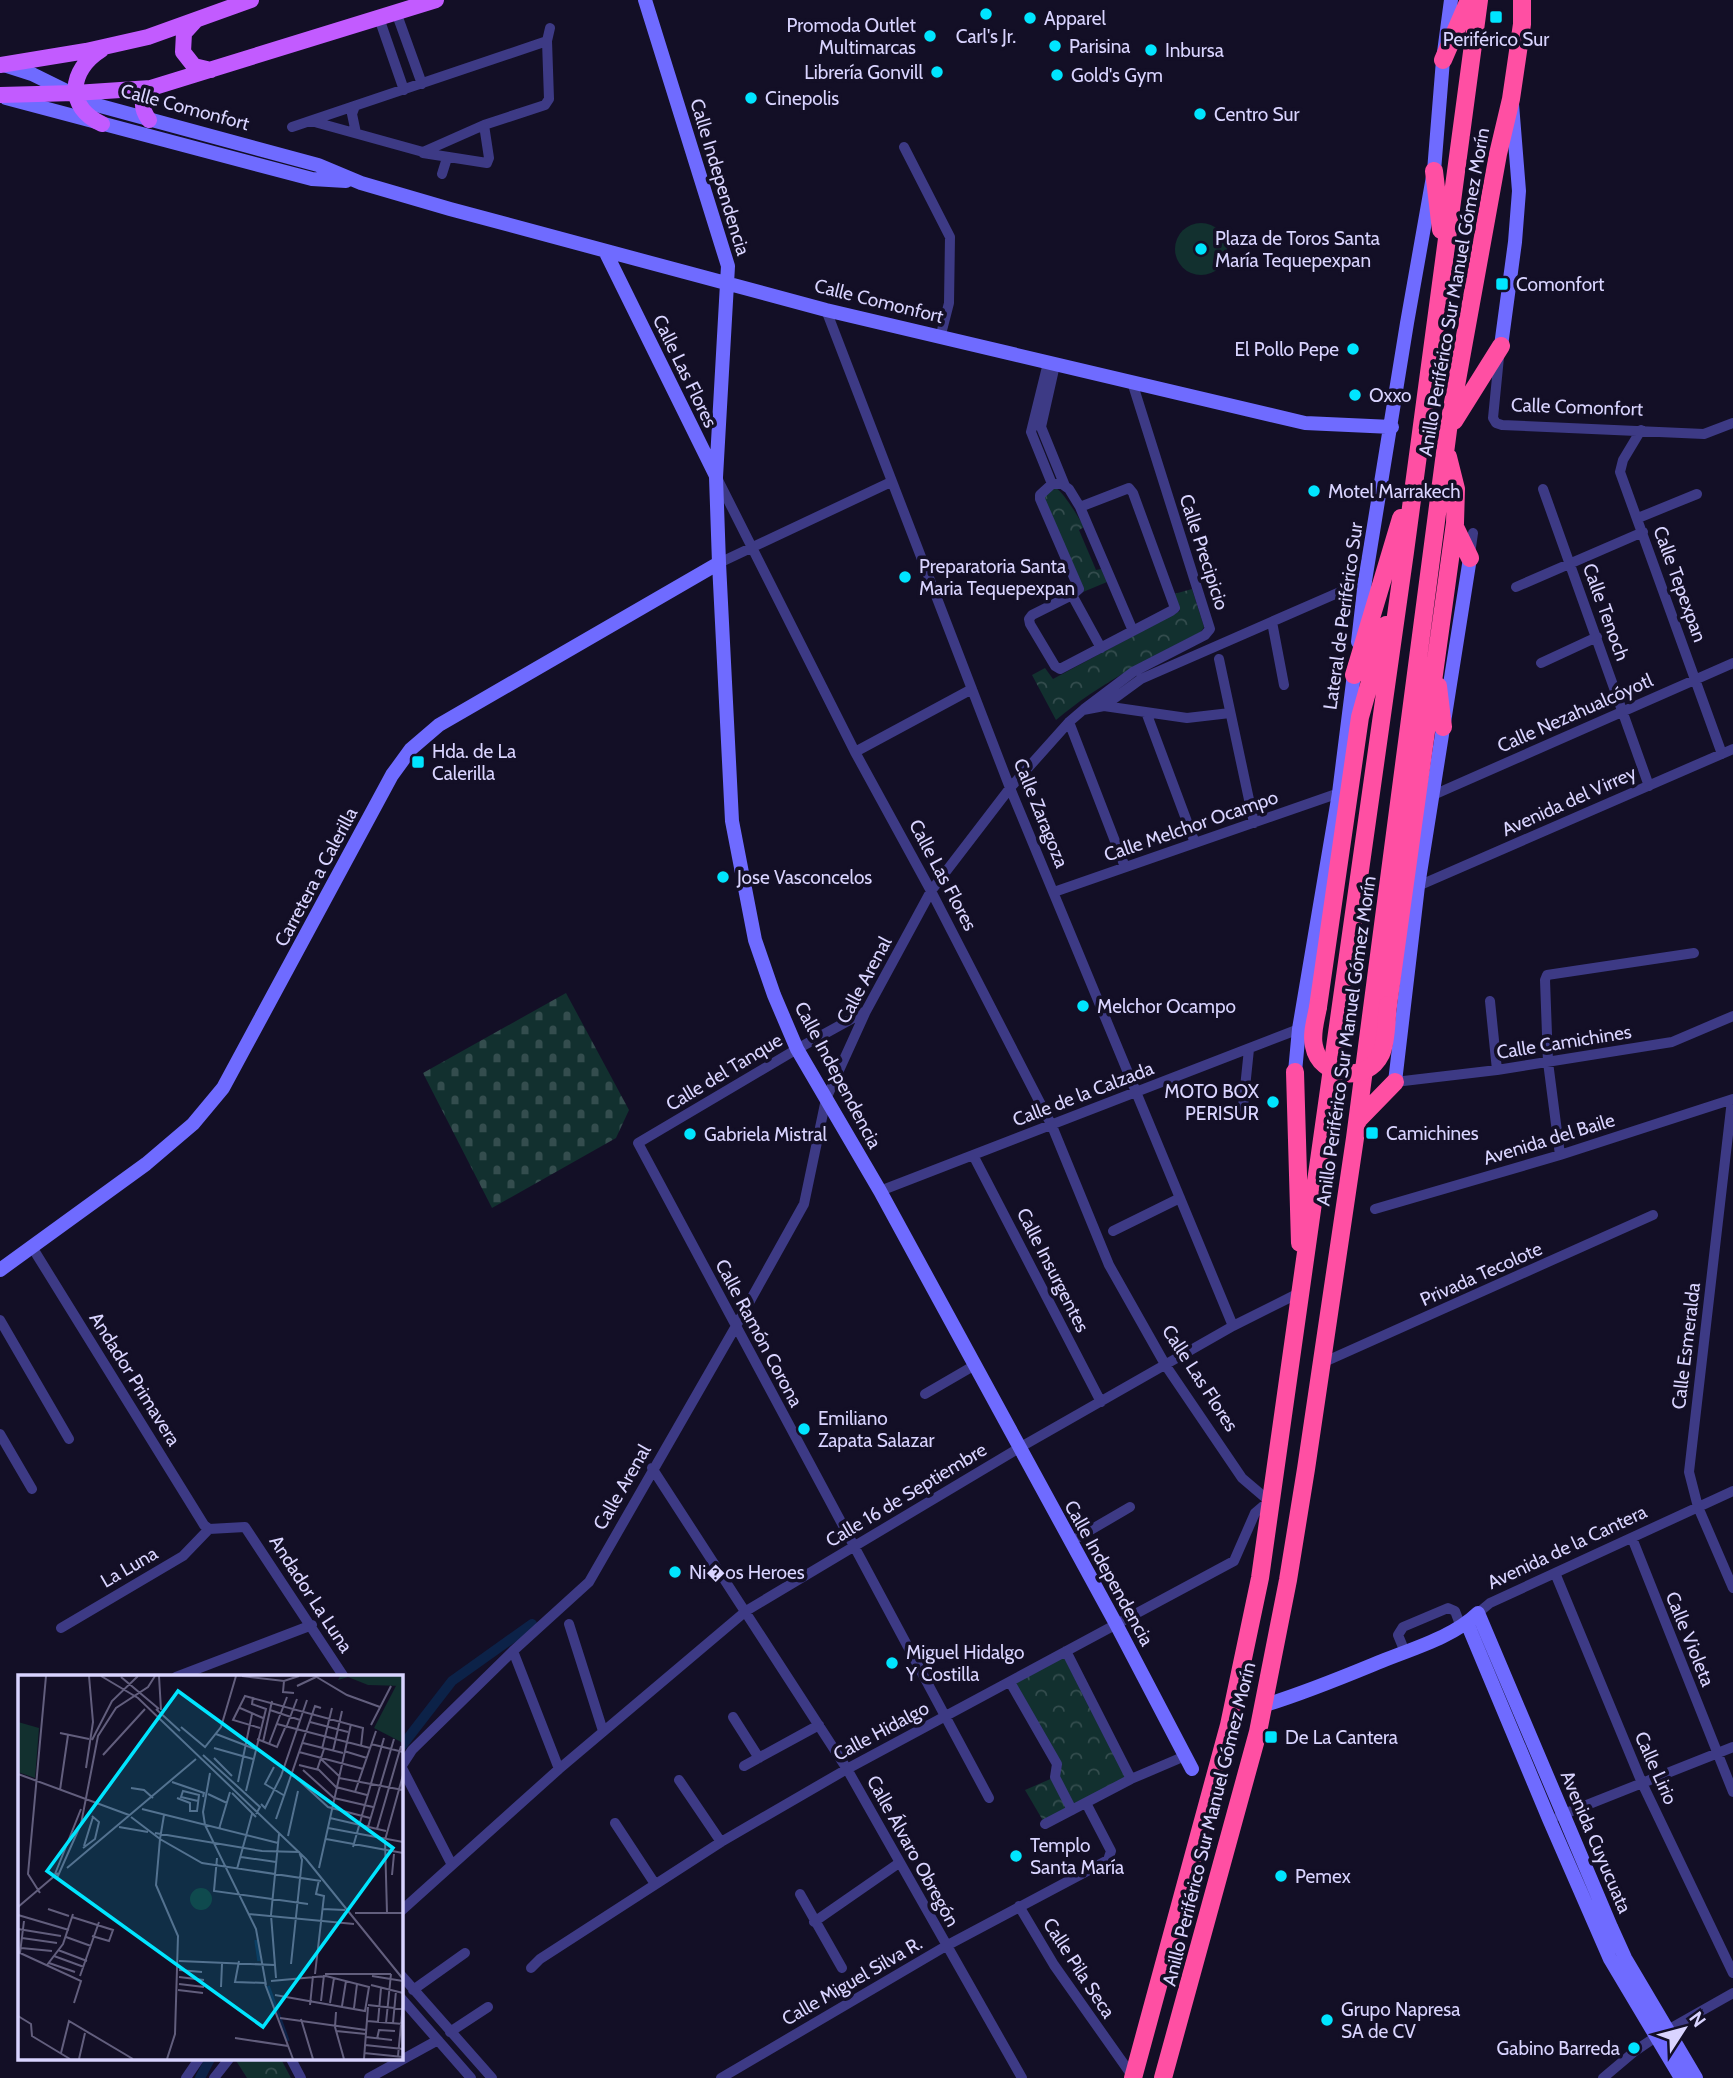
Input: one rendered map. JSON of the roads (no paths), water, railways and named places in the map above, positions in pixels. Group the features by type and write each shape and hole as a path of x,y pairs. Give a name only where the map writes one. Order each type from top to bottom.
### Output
{"highway":[{"path":"1443,60 1469,0"},
{"name":"Anillo Periférico Sur Manuel Gómez Morín","path":"1133,2078 1229,1725 1260,1578 1405,552 1479,0"},
{"name":"Anillo Periférico Sur Manuel Gómez Morín","path":"1163,2078 1265,1704 1306,1469 1358,1120 1448,430 1498,154 1511,99 1522,24 1522,0"},
{"path":"1434,171 1444,258"},
{"path":"1448,430 1501,346"},
{"path":"1405,552 1360,718 1313,1041 1323,1063 1332,1070 1350,1074 1367,1069 1382,1051 1454,526 1456,489 1446,450"},
{"path":"1354,675 1417,464"},
{"path":"1454,526 1470,558"},
{"path":"1436,659 1443,727"},
{"path":"1295,1073 1302,1292"},
{"path":"1358,1120 1395,1082"}],"main road":[{"path":"2,65 110,47 148,37 251,0"},
{"path":"0,95 151,88 379,18 402,8 436,0"},
{"path":"197,19 184,33 183,52 194,66 212,70"},
{"path":"102,124 84,111 75,93 77,79 84,65 95,54 110,47"},
{"path":"149,120 142,101 151,88"}],"street":[{"name":"Calle Independencia","path":"645,0 728,266 716,477 719,563 732,821 755,940 797,1049 880,1191 1189,1762"},
{"name":"Lateral de Periférico Sur","path":"1295,1073 1299,1029 1339,793 1365,581 1434,171 1451,0"},
{"path":"1522,24 1527,0"},
{"path":"402,8 422,84"},
{"path":"379,18 404,90"},
{"path":"423,152 484,125 548,104 547,41 550,28"},
{"path":"292,127 547,41"},
{"name":"Calle Comonfort","path":"2,65 32,74 93,104 318,165 361,183 826,310 1305,423 1392,427"},
{"name":"Calle Comonfort","path":"0,95 312,179 361,183"},
{"path":"1501,346 1519,191 1511,99"},
{"path":"355,106 352,114 356,133"},
{"path":"311,121 447,158 487,163 489,158 484,125"},
{"path":"904,147 950,237 949,303 940,338"},
{"path":"442,174 447,158"},
{"name":"Calle Las Flores","path":"605,251 855,752 931,891 1052,1126 1109,1265 1166,1366 1242,1478 1269,1501"},
{"name":"Calle Zaragoza","path":"826,310 1010,788 1233,1326"},
{"name":"Calle Comonfort","path":"1501,346 1493,418 1496,423 1502,425 1704,434 1733,423"},
{"path":"1052,364 1049,395 1041,427 1065,486 1080,507 1133,631"},
{"path":"1052,364 1031,432 1052,484"},
{"name":"Calle Precipicio","path":"1083,710 1133,672 1205,635 1210,629 1132,382"},
{"name":"Calle Tepexpan","path":"1641,430 1620,466 1722,754"},
{"path":"719,563 891,482"},
{"path":"1065,486 1052,484 1042,492 1040,499 1078,590 1029,619 1058,669 1175,608 1131,488 1080,507"},
{"name":"Calle Tenoch","path":"1543,489 1649,786"},
{"path":"1638,518 1697,494"},
{"path":"1516,587 1643,532"},
{"path":"1395,1082 1418,886 1473,533"},
{"name":"Carretera a Calerilla","path":"0,1270 146,1164 193,1124 223,1088 393,775 411,749 439,725 719,563"},
{"name":"Calle Arenal","path":"402,1765 412,1750 513,1651 589,1582 804,1204 826,1099 866,1011 931,891 1010,788 1083,710 1104,706 1141,680 1365,581"},
{"path":"1072,595 1101,648"},
{"path":"1272,622 1284,685"},
{"path":"1541,663 1597,637"},
{"path":"1219,659 1254,823"},
{"name":"Calle Nezahualcóyotl","path":"1431,796 1733,663"},
{"path":"855,752 972,689"},
{"path":"1104,706 1187,718 1230,713"},
{"path":"1146,712 1195,843"},
{"path":"1069,722 1125,867"},
{"name":"Avenida del Virrey","path":"1418,886 1733,749"},
{"name":"Calle Melchor Ocampo","path":"1054,892 1339,793"},
{"path":"1560,1155 1548,1062 1547,975 1694,953"},
{"path":"1490,1002 1497,1070"},
{"name":"Calle del Tanque","path":"638,1143 866,1011"},
{"name":"Calle Camichines","path":"1395,1082 1497,1070 1672,1042 1733,1016"},
{"name":"Calle de la Calzada","path":"880,1191 1299,1029"},
{"path":"1243,1107 1249,1049"},
{"name":"Avenida del Baile","path":"1375,1209 1560,1155 1732,1100"},
{"name":"Calle Esmeralda","path":"1732,1100 1728,1172 1689,1472 1698,1507 1733,1588"},
{"name":"Calle Ramón Corona","path":"638,1143 989,1798"},
{"name":"Calle Insurgentes","path":"973,1156 1101,1402"},
{"path":"1114,1231 1180,1198"},
{"name":"Privada Tecolote","path":"1322,1363 1653,1215"},
{"name":"Andador Primavera","path":"32,1247 209,1530"},
{"name":"Calle 16 de Septiembre","path":"402,1910 559,1769 746,1611 1019,1448 1233,1326 1302,1292"},
{"path":"0,1320 69,1439"},
{"path":"925,1394 975,1365"},
{"path":"0,1434 32,1489"},
{"name":"Calle Álvaro Obregón","path":"652,1468 847,1769 1022,2078"},
{"name":"Avenida de la Cantera","path":"1265,1704 1298,1695 1405,1652 1469,1621 1490,1603 1733,1491"},
{"name":"Calle Hidalgo","path":"531,1968 540,1959 721,1842 847,1769 1234,1561 1255,1513 1269,1501"},
{"path":"1070,1542 1130,1507"},
{"name":"Andador La Luna","path":"209,1530 245,1527 343,1675"},
{"name":"La Luna","path":"61,1628 183,1556 209,1530"},
{"name":"Calle Violeta","path":"1632,1538 1733,1792"},
{"name":"Calle Lirio","path":"1555,1573 1642,1783 1733,1973"},
{"path":"1405,1652 1398,1635 1403,1627 1448,1608 1469,1621"},
{"name":"Avenida Cuyucuata","path":"1469,1621 1556,1817 1681,2078"},
{"path":"569,1624 603,1731"},
{"path":"181,1675 312,1625"},
{"path":"513,1651 559,1769"},
{"path":"1066,1651 1131,1779"},
{"path":"1010,1682 1057,1765 1055,1777 1072,1810"},
{"path":"733,1717 759,1758"},
{"path":"744,1766 819,1725"},
{"path":"1556,1817 1733,1747"},
{"name":"Calle Arenal","path":"402,1754 412,1750"},
{"path":"1045,1824 1131,1779 1189,1762"},
{"path":"402,1769 452,1865"},
{"path":"679,1780 721,1842"},
{"name":"Calle Miguel Silva R.","path":"721,2078 946,1946 1108,1860 1111,1851 1086,1803"},
{"path":"615,1823 655,1884"},
{"path":"814,1922 899,1863"},
{"path":"800,1895 842,1968"},
{"name":"Calle Pila Seca","path":"1019,1906 1054,1965 1133,2078"},
{"path":"413,1990 465,1954"},
{"path":"402,1976 492,2078"},
{"path":"1603,2078 1635,2051 1733,1993"},
{"path":"402,1999 471,2078"},
{"path":"450,2032 488,2007"},
{"name":"Avenida Cuyucuata","path":"1662,2034 1696,2078"},
{"path":"402,2060 438,2040"},
{"path":"186,2078 198,2060"},
{"path":"215,2078 228,2060"},
{"path":"292,2060 301,2078"},
{"path":"369,2078 402,2060"}],"waterway":[{"path":"402,1746 452,1681 532,1624"},
{"path":"200,2078 209,2060"}],"place":[{"name":"Carl's Jr.","path":"986,14"},
{"name":"Periférico Sur","path":"1496,17"},
{"name":"Apparel","path":"1030,18"},
{"name":"Promoda Outlet Multimarcas","path":"930,36"},
{"name":"Parisina","path":"1055,46"},
{"name":"Inbursa","path":"1151,50"},
{"name":"Librería Gonvill","path":"937,72"},
{"name":"Gold's Gym","path":"1057,75"},
{"name":"Cinepolis","path":"751,98"},
{"name":"Centro Sur","path":"1200,114"},
{"name":"Plaza de Toros Santa María Tequepexpan","path":"1201,249"},
{"name":"Comonfort","path":"1502,284"},
{"name":"El Pollo Pepe","path":"1353,349"},
{"name":"Oxxo","path":"1355,395"},
{"name":"Motel Marrakech","path":"1314,491"},
{"name":"Preparatoria Santa Maria Tequepexpan","path":"905,577"},
{"name":"Hda. de La Calerilla","path":"418,762"},
{"name":"Jose Vasconcelos","path":"723,877"},
{"name":"Melchor Ocampo","path":"1083,1006"},
{"name":"MOTO BOX PERISUR","path":"1273,1102"},
{"name":"Camichines","path":"1372,1133"},
{"name":"Gabriela Mistral","path":"690,1134"},
{"name":"Emiliano Zapata Salazar","path":"804,1429"},
{"name":"Ni�os Heroes","path":"675,1572"},
{"name":"Miguel Hidalgo Y Costilla","path":"892,1663"},
{"name":"De La Cantera","path":"1271,1737"},
{"name":"Templo Santa María","path":"1016,1856"},
{"name":"Pemex","path":"1281,1876"},
{"name":"Grupo Napresa SA de CV","path":"1327,2020"},
{"name":"Gabino Barreda","path":"1634,2048"}]}
